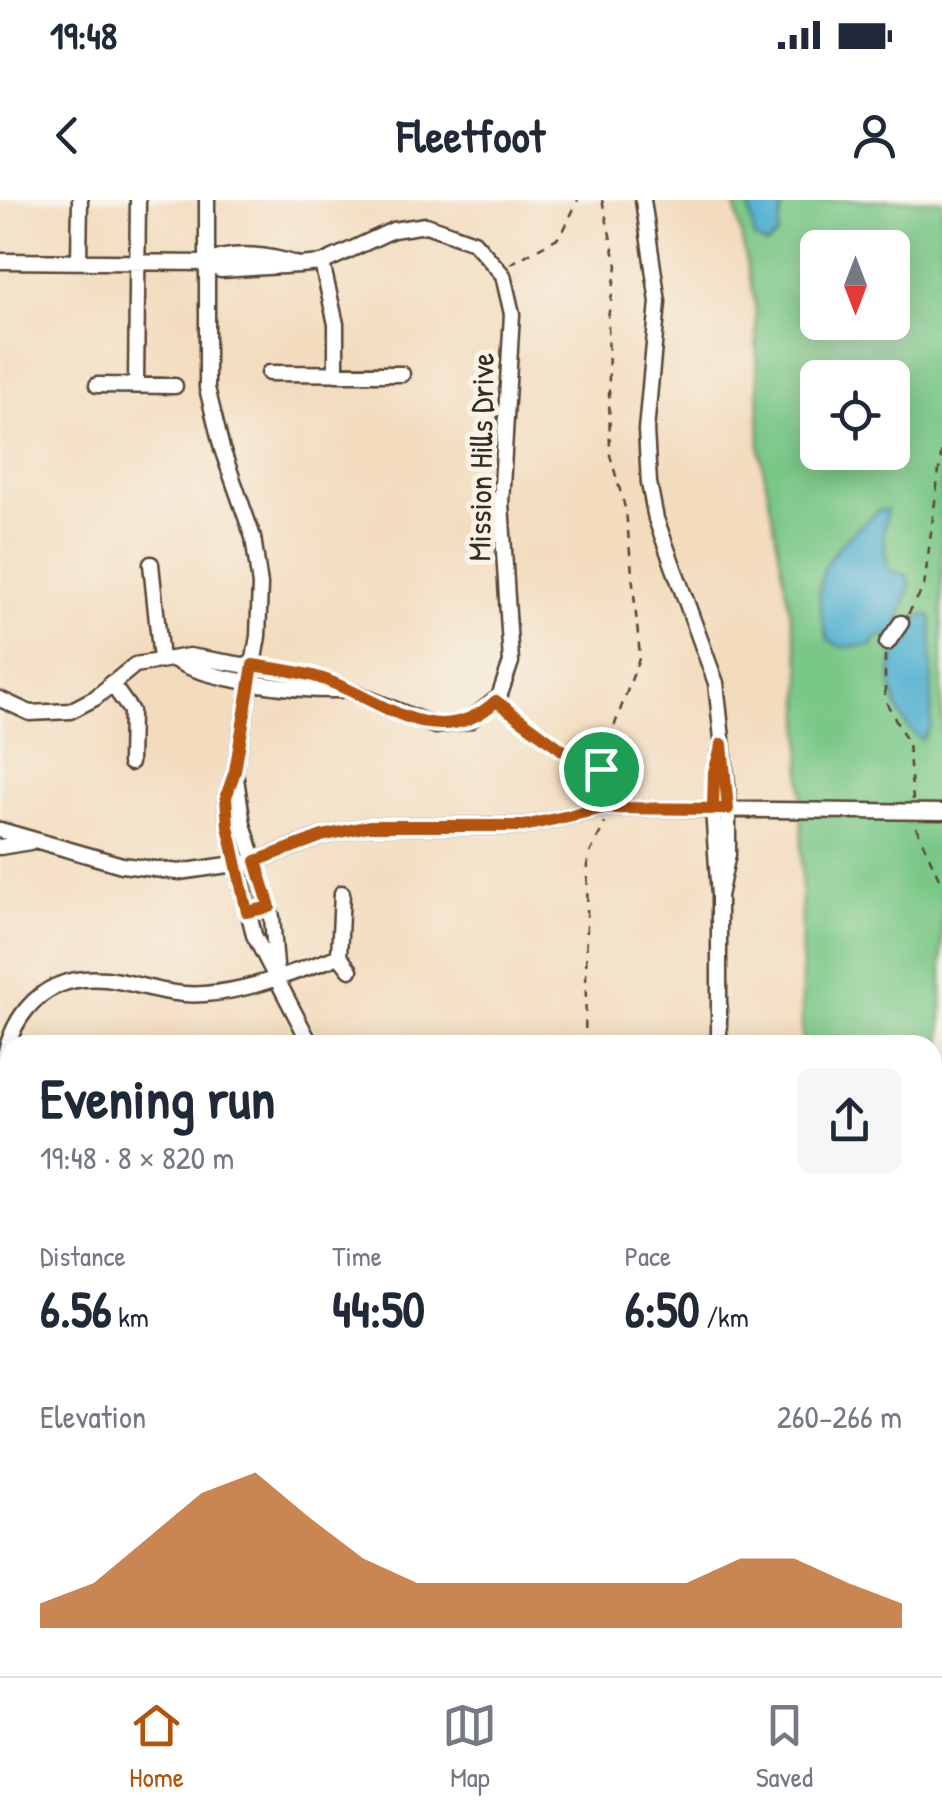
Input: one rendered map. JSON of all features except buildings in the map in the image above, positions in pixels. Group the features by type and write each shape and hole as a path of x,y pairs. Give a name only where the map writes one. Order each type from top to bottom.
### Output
{"street":[{"path":"79,262 80,200"},
{"path":"136,386 138,200"},
{"path":"207,200 210,404 253,536 260,571 252,672 226,810 254,935 307,1035"},
{"path":"644,200 658,302 646,430 649,484 656,518 714,673 722,744 714,772 728,854 719,896 719,1035"},
{"path":"0,261 205,263 221,270 299,265 322,263 393,230 426,225 474,242 500,269"},
{"path":"322,263 336,324 336,374"},
{"name":"Mission Hills Drive","path":"496,701 506,686 512,662 501,503 512,314 500,269"},
{"path":"270,373 402,374"},
{"path":"97,386 175,386"},
{"path":"151,564 168,660"},
{"path":"887,643 901,623"},
{"path":"0,700 30,713 60,713 83,705 128,668 168,660 187,667 252,672 343,690 443,727 469,721 496,701"},
{"path":"110,683 131,710 130,763"},
{"path":"235,771 243,824 270,907 278,978"},
{"path":"0,830 30,842 158,871 256,861 344,830 524,826 604,808 942,812"},
{"path":"0,847 30,842"},
{"path":"342,893 339,956 350,970"},
{"path":"247,912 270,907"},
{"path":"11,1035 20,1015 40,997 87,979 185,995 224,992 339,956"}],"path":[{"path":"500,269 561,236 578,200"},
{"path":"584,1035 588,857 604,828 601,769 640,656 626,511 610,456 608,317 617,266 602,200"},
{"path":"901,623 924,587 929,521 942,447"},
{"path":"887,643 881,671 885,700 912,759 912,811 942,884"},
{"path":"496,701 580,763 601,769"}],"green space":[{"path":"734,200 942,200 942,1035 802,1035 801,668 760,451 755,303"}],"water":[{"path":"748,200 783,200 778,235 767,245 755,239"},
{"path":"887,509 883,534 888,569 907,575 911,584 899,621 907,627 923,614 932,617 931,726 922,740 907,726 894,697 891,677 899,643 888,636 875,638 872,646 841,647 828,640 822,616 819,596 826,565 846,539 878,511"}],"route":[{"path":"601,769 580,763 496,701 469,721 435,726 319,678 253,665 235,771 226,797 228,826 247,912 270,907 256,861 344,830 369,826 524,826 604,808 728,809 728,773 722,744 714,772 713,809 604,808 601,769"}]}
